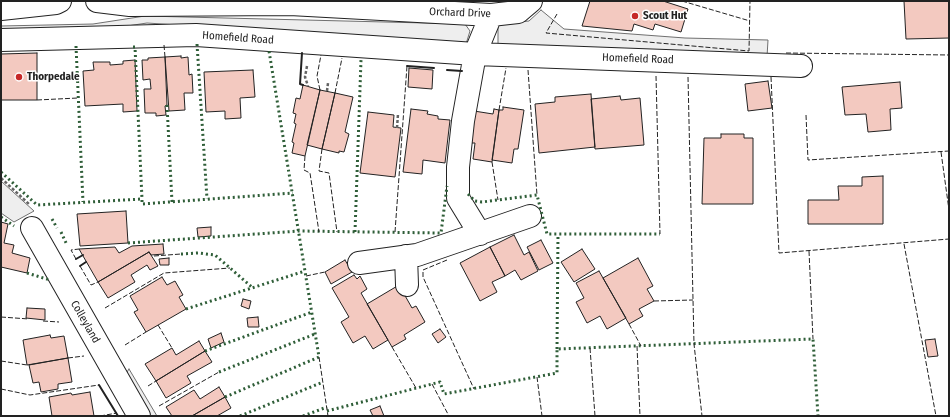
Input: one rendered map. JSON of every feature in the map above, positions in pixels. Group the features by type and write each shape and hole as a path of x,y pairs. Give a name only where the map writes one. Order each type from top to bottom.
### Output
{"street":[{"path":"1,8 56,3 60,1"},
{"name":"Orchard Drive","path":"97,1 130,5 290,3 490,15 518,12 531,1"},
{"path":"480,234 458,198 458,167 463,121 475,54 490,15"},
{"name":"Homefield Road","path":"1,40 196,35 475,54 801,66"},
{"path":"358,263 417,255 530,216"},
{"name":"Colleyland","path":"32,228 139,416"},
{"path":"406,256 407,285"}],"path":[{"path":"307,61 305,77 308,86"},
{"path":"327,91 328,83"},
{"path":"396,128 398,114"},
{"path":"1,178 30,205 32,228"}],"shaded area":[{"path":"541,10 564,29 685,38 768,40 767,57 498,47 498,24 529,21"},
{"path":"145,16 465,24 470,31 466,44 147,23 94,31 1,33 1,26 93,24"},
{"path":"1,181 34,211 14,222 1,213"},
{"path":"129,369 157,416 150,416 125,375"}],"building":[{"name":"Scout Hut","path":"590,1 663,1 688,9 681,32 655,24 653,30 634,24 632,31 582,26"},
{"path":"904,1 949,1 949,38 906,39"},
{"name":"Thorpedale","path":"37,53 37,100 1,100 1,54"},
{"path":"181,56 181,58 188,57 189,75 192,74 193,93 184,93 185,110 169,111 165,57"},
{"path":"165,57 166,115 156,116 156,113 145,113 144,89 151,89 150,79 143,80 142,60 148,60 148,58"},
{"path":"135,60 137,111 123,112 123,104 85,106 83,71 94,70 93,62 110,62 110,65 123,64 123,61"},
{"path":"409,68 433,70 432,89 408,87"},
{"path":"253,70 255,97 240,98 241,118 225,119 225,111 206,112 204,72"},
{"path":"768,81 772,108 748,111 745,84"},
{"path":"900,82 902,108 890,109 891,130 868,132 866,114 845,115 842,87"},
{"path":"303,85 320,90 305,156 292,153 294,143 292,142 296,124 294,123 296,114 293,113 296,98 300,99"},
{"path":"320,90 335,93 322,149 307,145"},
{"path":"335,93 353,97 345,132 349,134 344,152 339,151 339,153 322,149"},
{"path":"591,94 595,147 539,153 535,104 555,102 555,97"},
{"path":"620,96 621,100 640,98 644,145 595,149 591,99"},
{"path":"503,107 524,110 518,149 514,149 512,163 492,160 499,110 503,110"},
{"path":"411,109 428,111 427,114 438,116 438,119 450,120 445,163 423,160 422,174 403,172"},
{"path":"494,109 499,110 492,162 473,159 475,143 470,143 474,111 493,114"},
{"path":"368,112 394,115 393,127 401,128 395,177 360,173"},
{"path":"721,134 744,134 744,138 753,138 753,204 702,204 704,138 721,138"},
{"path":"883,176 883,224 808,224 808,200 839,200 838,186 862,186 862,177"},
{"path":"126,211 128,243 80,246 77,214"},
{"path":"1,222 8,224 4,243 14,245 12,253 30,258 27,273 1,267"},
{"path":"211,227 211,236 198,237 197,228"},
{"path":"514,235 524,255 529,252 538,271 521,280 515,270 505,276 490,247"},
{"path":"541,240 553,263 539,270 527,247"},
{"path":"163,244 164,254 151,255 149,252 98,282 79,249 115,247 119,253 132,246"},
{"path":"490,247 505,276 492,282 497,292 480,301 460,263"},
{"path":"582,249 595,269 574,282 561,262"},
{"path":"149,252 158,266 150,270 147,265 131,275 135,282 108,298 98,282"},
{"path":"169,258 169,265 160,265 159,259"},
{"path":"638,258 653,286 647,289 654,301 639,309 643,316 629,324 603,278"},
{"path":"345,260 352,272 331,284 325,272"},
{"path":"599,271 626,318 607,329 600,316 587,323 576,302 584,298 576,283"},
{"path":"354,275 357,279 360,276 367,289 361,293 388,340 373,349 365,336 353,343 341,322 349,317 332,288"},
{"path":"162,277 167,285 175,281 183,295 179,297 186,309 146,332 134,312 138,310 130,296"},
{"path":"399,285 412,308 416,306 425,322 404,335 406,339 392,347 367,304"},
{"path":"243,299 251,301 249,309 241,306"},
{"path":"27,308 45,309 45,320 26,318"},
{"path":"258,317 259,327 248,327 247,318"},
{"path":"440,329 446,337 438,343 432,334"},
{"path":"221,333 224,342 211,348 208,339"},
{"path":"50,335 51,338 64,336 68,358 27,365 23,340"},
{"path":"935,339 938,356 928,357 925,340"},
{"path":"199,341 205,351 156,381 145,364 172,348 176,355"},
{"path":"205,351 212,362 187,376 191,383 166,398 156,381"},
{"path":"68,358 72,382 58,384 58,389 41,392 39,382 33,383 29,365"},
{"path":"219,387 225,397 192,416 172,416 166,407 194,390 200,399"},
{"path":"90,392 94,416 52,416 49,397 71,393 72,395"},
{"path":"225,397 231,408 217,416 192,416"},
{"path":"380,406 384,416 373,416 370,410"}],"hedge":[{"path":"197,44 207,199"},
{"path":"76,46 83,202"},
{"path":"133,47 135,47 142,199"},
{"path":"225,397 319,357 269,51"},
{"path":"355,232 361,60"},
{"path":"167,105 172,202"},
{"path":"1,172 37,205 142,199 142,204 293,193"},
{"path":"128,243 299,231 441,233 447,186"},
{"path":"468,194 475,201 482,202 537,195 547,234 660,234"},
{"path":"1,217 14,226"},
{"path":"52,219 57,228"},
{"path":"61,232 67,245"},
{"path":"557,349 558,234"},
{"path":"181,254 198,253 215,255 253,288"},
{"path":"186,309 305,271"},
{"path":"27,273 50,280"},
{"path":"205,351 312,312"},
{"path":"219,372 315,334"},
{"path":"327,411 440,382 444,394 557,373 557,349 813,339 818,416"},
{"path":"240,416 323,382"},
{"path":"303,416 327,407"}],"fence":[{"path":"682,1 750,21"},
{"path":"557,14 546,33 749,51 750,1"},
{"path":"164,45 165,57"},
{"path":"786,53 949,55"},
{"path":"320,90 317,76 321,55"},
{"path":"335,93 342,58"},
{"path":"395,232 407,66"},
{"path":"499,110 506,68"},
{"path":"528,70 537,195"},
{"path":"656,76 660,234"},
{"path":"688,77 694,344 702,416"},
{"path":"771,77 779,253 949,239"},
{"path":"37,100 78,98"},
{"path":"806,115 808,160 949,151"},
{"path":"322,149 319,171 329,173 337,232"},
{"path":"941,152 949,210"},
{"path":"305,156 304,170 310,173 319,232"},
{"path":"492,162 498,200"},
{"path":"904,244 936,416"},
{"path":"76,259 71,250 79,249"},
{"path":"809,251 813,339"},
{"path":"154,256 181,254"},
{"path":"447,260 423,270 423,277 474,389"},
{"path":"80,266 91,285 98,282"},
{"path":"105,308 164,273 230,268"},
{"path":"306,276 325,272"},
{"path":"654,301 693,300"},
{"path":"1,317 29,319"},
{"path":"43,321 59,322"},
{"path":"629,324 641,346"},
{"path":"158,325 172,348"},
{"path":"125,345 146,332"},
{"path":"637,346 640,416"},
{"path":"392,347 416,388"},
{"path":"590,348 595,416"},
{"path":"68,358 84,356"},
{"path":"319,357 328,416"},
{"path":"1,361 27,365"},
{"path":"159,406 219,372"},
{"path":"537,377 542,416"},
{"path":"148,386 156,381"},
{"path":"432,384 449,416"},
{"path":"1,389 30,395 99,385"},
{"path":"100,416 117,413"}],"wall":[{"path":"302,53 300,84 303,85"},
{"path":"407,66 434,68"},
{"path":"447,70 462,71"},
{"path":"76,259 83,255"},
{"path":"80,266 86,262"},
{"path":"99,385 118,416"}],"place":[{"name":"Scout Hut","path":"635,16"},
{"name":"Thorpedale","path":"19,77"}]}
